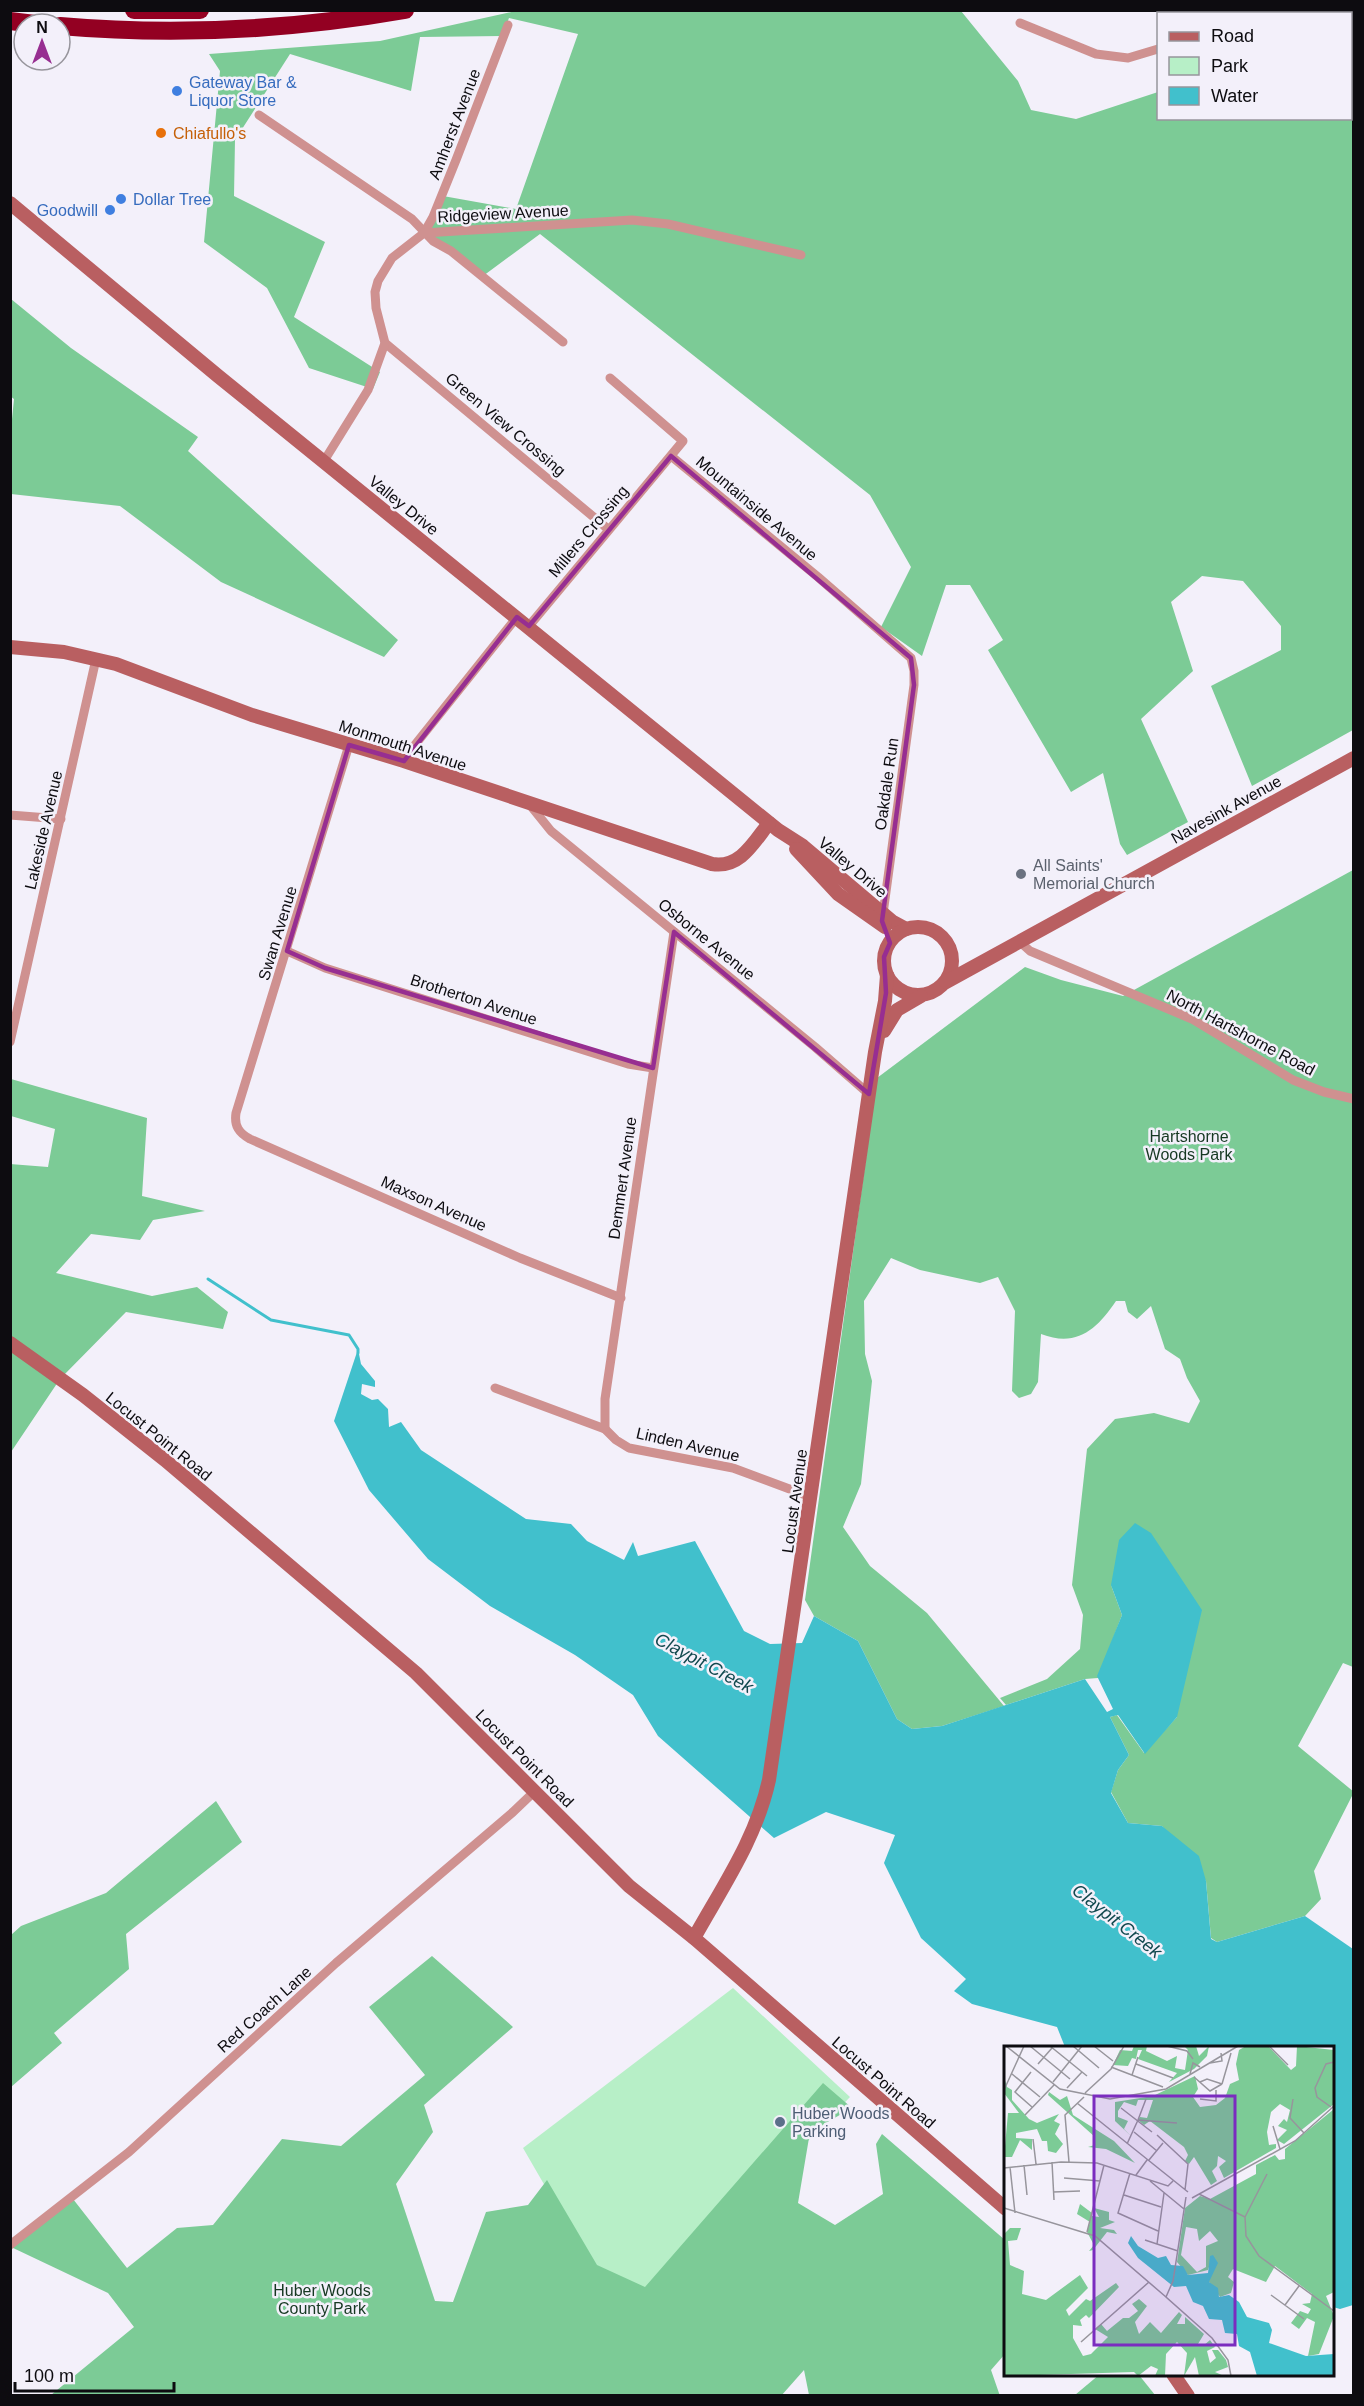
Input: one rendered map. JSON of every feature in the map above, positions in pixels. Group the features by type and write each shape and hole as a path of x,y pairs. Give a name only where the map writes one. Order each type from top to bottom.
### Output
{"highway":[{"path":"134,10 200,10"},
{"path":"72,27 142,30 236,29 344,20 405,10"}],"street":[{"path":"1020,23 1096,54 1128,58 1157,49"},
{"name":"Amherst Avenue","path":"424,233 433,217 508,25"},
{"path":"259,115 412,219 434,242 451,251 563,342"},
{"name":"Valley Drive","path":"10,203 774,826 803,846 893,922 906,929"},
{"name":"Ridgeview Avenue","path":"385,343 376,308 375,292 378,281 392,258 424,233 632,220 668,224 801,255"},
{"path":"324,461 368,390 385,343"},
{"name":"Green View Crossing","path":"385,343 608,529"},
{"name":"Mountainside Avenue","path":"610,378 683,441 671,456 818,577 911,658"},
{"name":"Millers Crossing","path":"529,626 671,456"},
{"path":"404,761 517,617"},
{"name":"Monmouth Avenue","path":"10,647 64,652 142,673 252,715 404,761 530,805 717,865 732,863 741,857 774,826"},
{"name":"Oakdale Run","path":"883,914 914,685 911,658"},
{"name":"Lakeside Avenue","path":"10,1042 96,659"},
{"name":"Swan Avenue","path":"238,1130 236,1113 349,745"},
{"name":"Navesink Avenue","path":"946,982 1353,758"},
{"name":"Osborne Avenue","path":"530,805 551,831 807,1040 869,1094"},
{"path":"10,815 61,819"},
{"name":"Valley Drive","path":"774,826 838,894 881,922 887,930 890,943"},
{"path":"922,926 935,930 945,939 952,954 952,967 946,982 937,990 921,996 903,992 892,984 887,975 884,957 896,935 906,929 922,926"},
{"name":"Demmert Avenue","path":"605,1429 605,1399 674,932"},
{"name":"Navesink Avenue","path":"952,954 958,959 969,960 1019,941"},
{"name":"North Hartshorne Road","path":"1019,941 1030,951 1192,1019 1293,1080 1324,1092 1353,1099"},
{"name":"Brotherton Avenue","path":"287,951 325,968 628,1064 653,1068"},
{"name":"Locust Avenue","path":"694,1938 741,1858 756,1826 771,1771 887,975"},
{"name":"Locust Avenue","path":"875,1052 888,1023 897,1010 921,996"},
{"name":"Maxson Avenue","path":"238,1130 250,1139 520,1258 621,1298"},
{"name":"Locust Point Road","path":"10,1343 75,1389 165,1460 416,1673 629,1886 694,1938 1004,2208"},
{"name":"Linden Avenue","path":"495,1388 605,1429 629,1448 733,1468 811,1497"},
{"name":"Red Coach Lane","path":"10,2245 129,2152 272,2020 535,1791"},
{"path":"1174,2376 1188,2396"}],"highlighted area":[{"path":"671,456 911,658 914,685 882,921 890,943 884,957 886,993 869,1094 674,932 653,1068 325,968 287,951 349,745 404,761 517,617 529,626"}],"green space":[{"path":"1272,10 1353,11 1353,730 1252,786 1211,686 1281,650 1281,626 1243,581 1202,576 1171,602 1193,671 1141,719 1188,822 1127,855 1120,844 1103,773 1071,792 988,650 1003,640 970,585 946,585 922,656 881,627 911,567 870,495 540,234 483,276 426,232 443,196 516,209 578,34 509,18 502,36 420,37 411,91 290,54 235,140 234,196 325,242 294,317 380,372 373,389 309,368 267,288 204,242 220,71 209,54 380,41 516,11 961,11 1018,81 1031,110 1076,119 1157,92 1157,120 1352,120 1352,12 1271,12"},
{"path":"11,299 71,348 198,437 188,451 398,640 384,657 221,582 120,506 11,494 10,439 14,399 10,396"},
{"name":"Hartshorne Woods Park","path":"1353,870 1353,1667 1343,1663 1298,1746 1354,1792 1314,1871 1321,1899 1305,1916 1217,1942 1211,1938 1206,1881 1162,1826 1128,1823 1111,1792 1118,1770 1129,1755 1110,1717 1117,1715 1144,1753 1177,1717 1111,1585 1122,1615 1098,1678 1085,1679 1006,1705 1000,1698 1047,1679 1080,1649 1083,1615 1072,1585 1087,1449 1115,1419 1154,1413 1189,1423 1200,1401 1187,1378 1180,1359 1165,1349 1151,1306 1137,1319 1128,1312 1125,1301 1116,1301 1101,1320 1076,1337 1065,1339 1041,1334 1038,1382 1031,1394 1019,1398 1012,1391 1015,1311 998,1277 980,1283 920,1270 891,1258 864,1301 865,1354 872,1381 861,1484 843,1527 870,1566 927,1613 1004,1706 942,1726 912,1729 897,1719 858,1641 814,1616 805,1600 877,1078 1025,967 1061,980 1123,996"},
{"path":"11,1079 147,1118 142,1196 205,1211 153,1220 140,1240 91,1234 56,1273 152,1296 197,1287 228,1312 223,1329 126,1312 60,1379 11,1452 10,1164 48,1167 55,1129 11,1116"},
{"path":"216,1801 242,1842 126,1934 129,1969 54,2033 62,2043 11,2087 11,1935 21,1926 106,1893"},
{"path":"432,1956 513,2027 424,2105 433,2132 396,2184 435,2301 453,2302 486,2212 528,2205 547,2180 597,2265 645,2287 823,2083 852,2108 810,2132 798,2203 835,2225 883,2194 876,2144 882,2134 1004,2239 1004,2355 991,2370 1000,2396 809,2395 804,2370 781,2396 51,2395 134,2327 108,2293 11,2247 73,2199 127,2268 177,2228 213,2225 282,2139 341,2146 425,2075 369,2007"},
{"name":"Huber Woods County Park","path":"733,1988 850,2097 670,2285 671,2395 72,2396 367,2128 428,2311 615,2307 523,2148"},
{"path":"1098,2376 1140,2376 1155,2395 1075,2395"}],"water":[{"path":"358,1349 361,1364 375,1381 375,1387 362,1384 361,1394 372,1400 378,1399 388,1409 389,1427 401,1422 421,1450 526,1519 571,1524 587,1541 624,1560 633,1542 638,1556 695,1541 744,1631 770,1644 802,1643 814,1616 858,1641 897,1719 912,1729 942,1726 1085,1679 1107,1712 1113,1709 1097,1676 1122,1615 1111,1585 1119,1540 1135,1523 1151,1533 1202,1610 1177,1717 1145,1754 1118,1715 1110,1717 1129,1755 1118,1770 1111,1793 1128,1823 1162,1826 1199,1856 1206,1881 1211,1939 1217,1942 1305,1916 1353,1949 1353,2305 1340,2309 1334,2307 1334,2046 1065,2046 1057,2027 972,2004 954,1991 966,1979 921,1938 884,1863 895,1835 826,1812 774,1838 658,1736 633,1695 575,1655 490,1606 428,1559 369,1490 334,1421"}],"waterway":[{"name":"Claypit Creek","path":"208,1279 271,1320 349,1335 358,1353"}],"place":[{"name":"Gateway Bar & Liquor Store","path":"177,91"},
{"name":"Chiafullo's","path":"161,133"},
{"name":"Dollar Tree","path":"121,199"},
{"name":"Goodwill","path":"110,210"},
{"name":"All Saints' Memorial Church","path":"1021,874"},
{"name":"Huber Woods Parking","path":"780,2122"}]}
